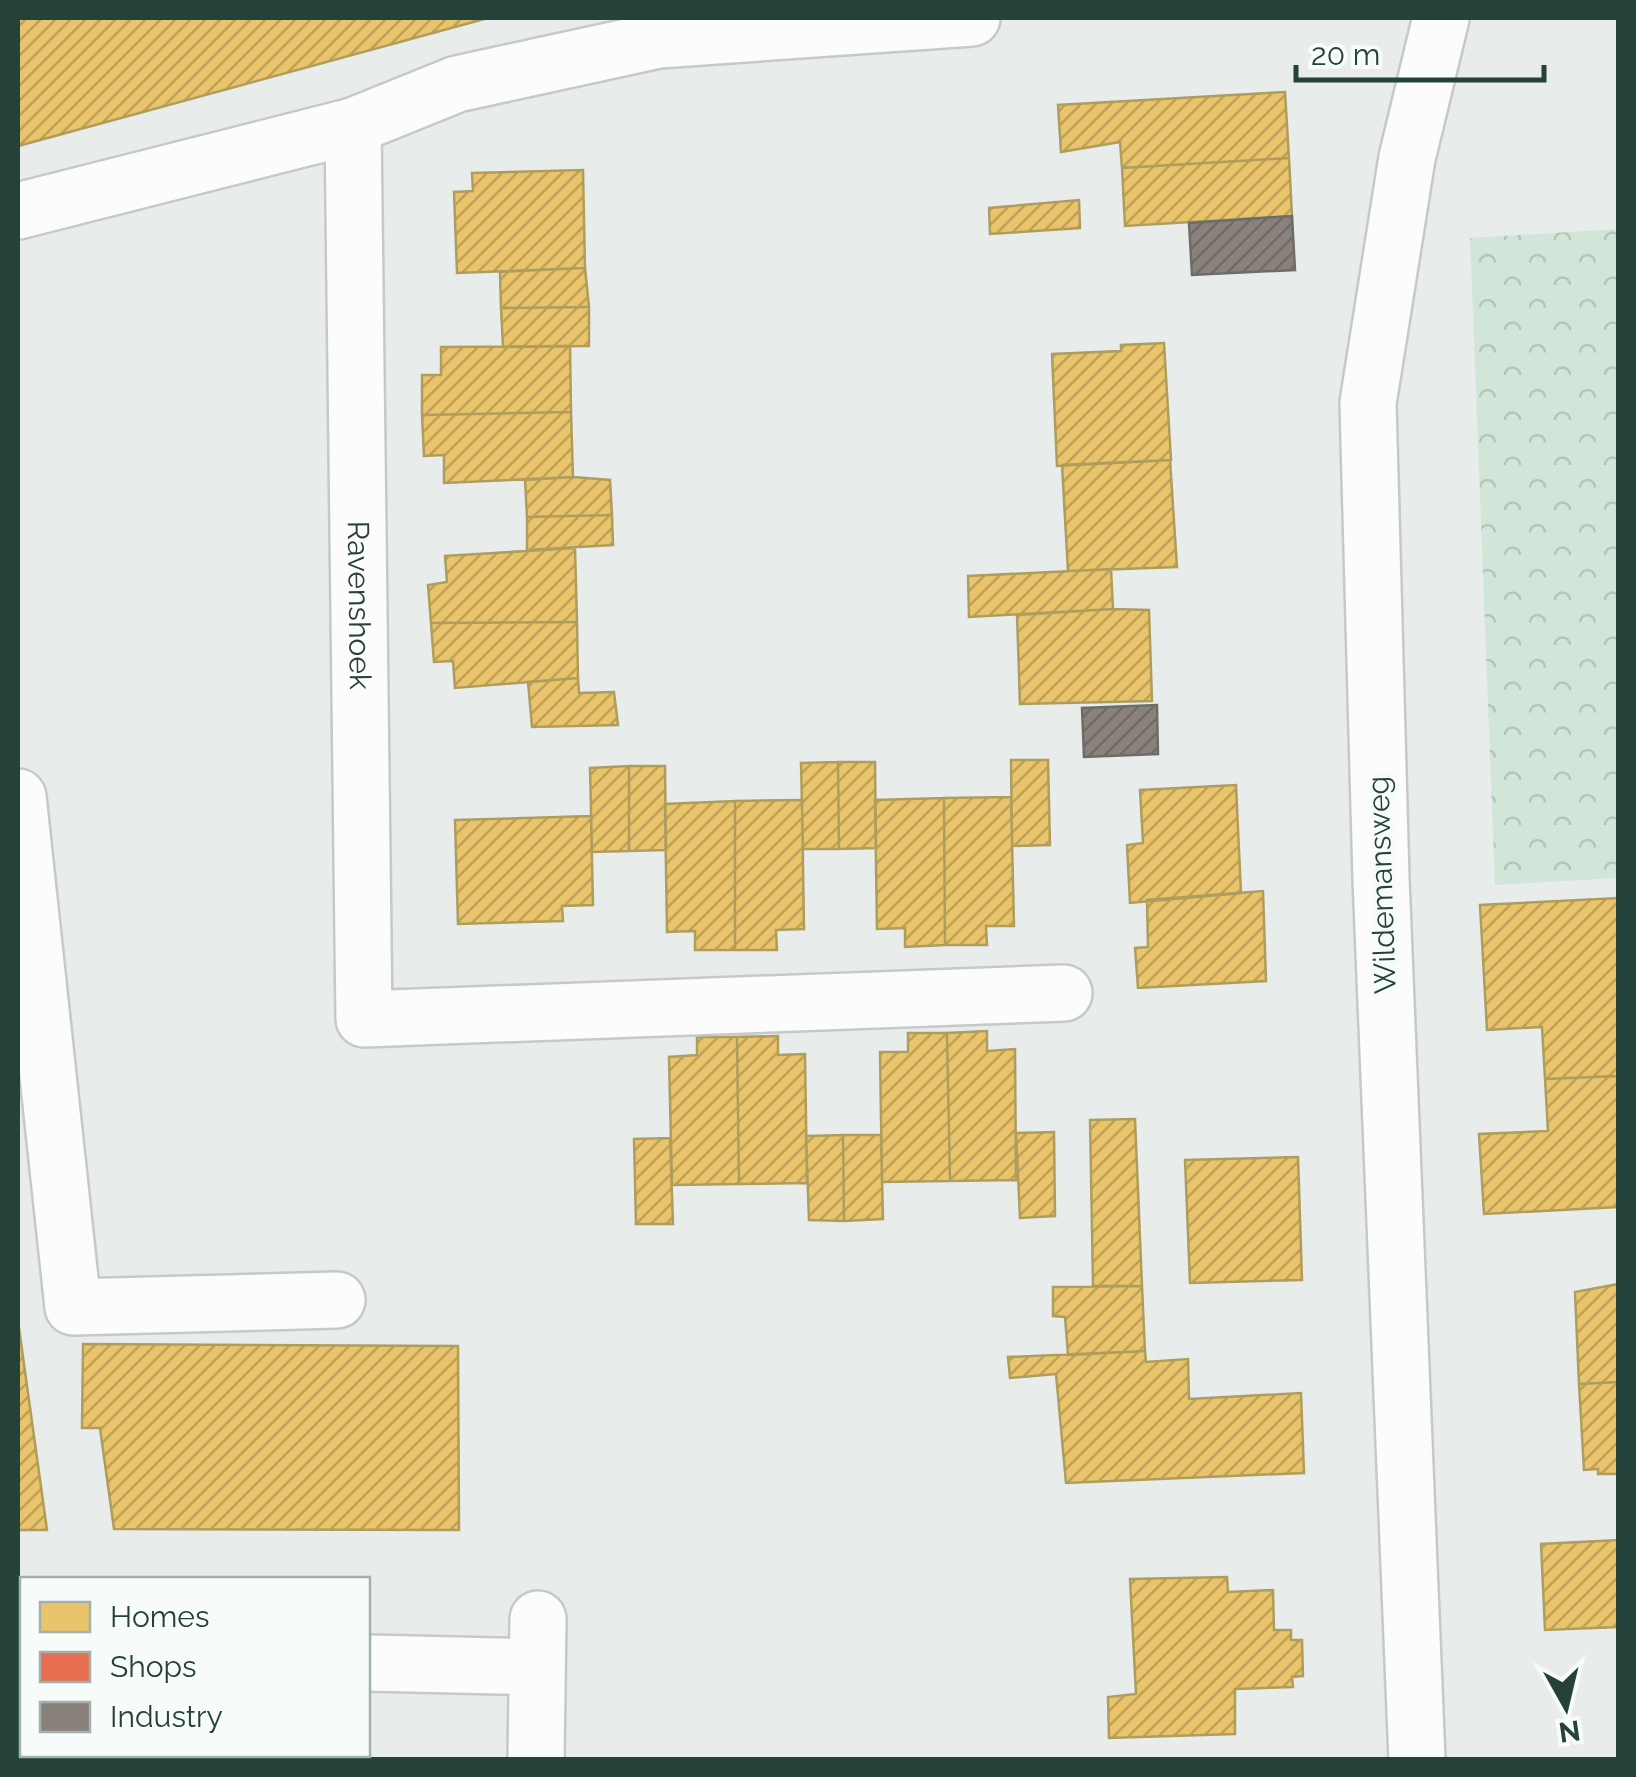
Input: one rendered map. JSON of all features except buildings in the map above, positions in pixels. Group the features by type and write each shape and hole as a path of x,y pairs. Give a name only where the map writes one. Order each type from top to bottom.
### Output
{"street":[{"path":"18,211 354,126 457,84 659,40 972,18"},
{"name":"Wildemansweg","path":"1417,1760 1380,859 1368,403 1407,158 1441,18"},
{"name":"Ravenshoek","path":"354,126 364,1019 1064,993"},
{"path":"18,797 74,1307 337,1300"},
{"path":"370,1663 538,1643 536,1760"}],"green space":[{"path":"1618,229 1618,878 1495,885 1470,238"}]}
